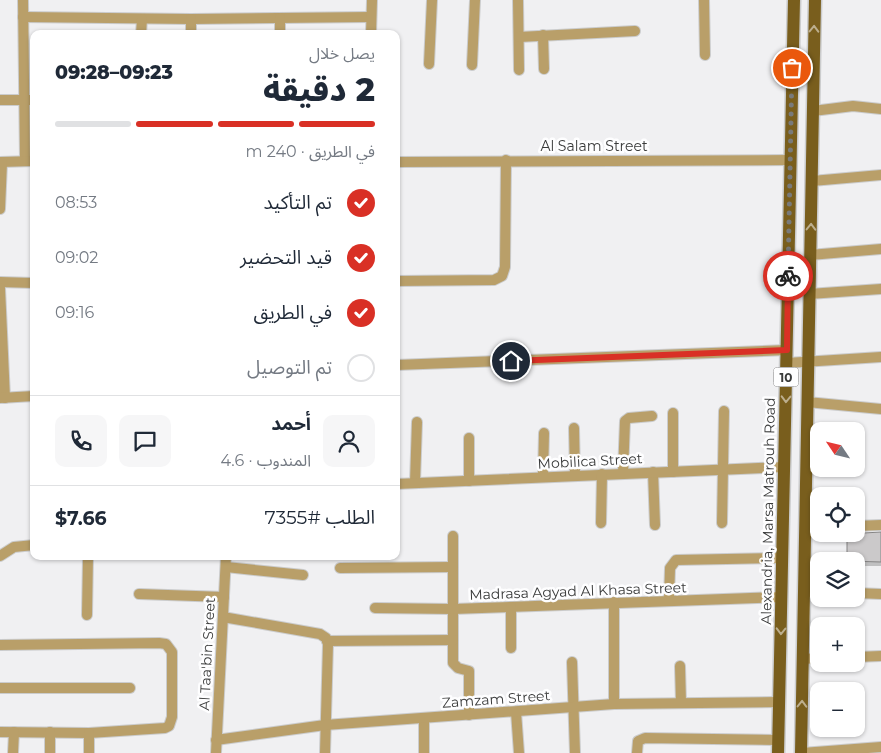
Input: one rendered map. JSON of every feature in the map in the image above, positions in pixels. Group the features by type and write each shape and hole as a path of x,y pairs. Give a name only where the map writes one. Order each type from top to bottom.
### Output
{"main road":[{"name":"Alexandria, Marsa Matrouh Road","path":"778,753 794,0"},
{"name":"10","path":"802,753 815,0"},
{"path":"788,325 809,325"}],"street":[{"path":"0,209 1,162 29,161 29,100 23,0"},
{"path":"371,30 372,0"},
{"path":"429,64 432,0"},
{"path":"472,64 475,0"},
{"path":"518,0 519,70"},
{"path":"704,0 705,55"},
{"path":"23,18 371,17"},
{"path":"280,18 280,30"},
{"path":"141,30 142,19"},
{"path":"191,19 191,30"},
{"path":"519,37 635,31"},
{"path":"543,36 544,69"},
{"path":"0,100 29,100"},
{"path":"813,111 854,106 881,109"},
{"path":"400,281 494,280 502,276 505,267 506,160"},
{"name":"Al Salam Street","path":"400,162 791,160"},
{"path":"812,181 881,175"},
{"path":"810,255 881,249"},
{"path":"0,282 30,283"},
{"path":"0,288 2,398 30,396"},
{"path":"810,294 881,288"},
{"path":"400,365 787,356 808,362 881,357"},
{"path":"808,402 881,409"},
{"path":"722,523 724,411"},
{"path":"673,413 673,472"},
{"path":"623,473 625,421 629,418 652,416"},
{"path":"415,483 417,422"},
{"path":"574,428 575,476"},
{"path":"544,434 544,477"},
{"path":"469,438 469,481"},
{"name":"Mobilica Street","path":"400,484 784,467"},
{"path":"653,472 654,525"},
{"path":"601,523 602,474"},
{"path":"865,526 881,525"},
{"path":"805,528 810,528"},
{"path":"453,536 453,663 458,668 466,669 469,673 469,715"},
{"path":"0,556 14,547 30,545"},
{"path":"669,600 670,568 676,560 782,558"},
{"path":"87,615 88,560"},
{"path":"226,561 303,575"},
{"name":"Al Taa'bin Street","path":"216,753 226,561"},
{"path":"340,568 453,567"},
{"path":"804,592 810,592"},
{"path":"865,593 881,594"},
{"path":"139,594 224,596"},
{"name":"Madrasa Agyad Al Khasa Street","path":"375,608 453,610 614,602 782,597"},
{"path":"614,602 614,704"},
{"path":"511,607 511,648"},
{"path":"223,617 320,634 327,641 453,640"},
{"path":"325,753 327,641"},
{"path":"0,645 159,643 169,647 172,652 172,708 169,726 160,729 89,733 0,732"},
{"path":"865,657 881,656"},
{"path":"803,659 810,659"},
{"path":"572,662 575,753"},
{"path":"680,666 681,703"},
{"path":"0,688 130,688"},
{"name":"Zamzam Street","path":"216,740 325,725 614,704 779,702"},
{"path":"516,712 519,753"},
{"path":"424,718 424,753"},
{"path":"14,732 14,753"},
{"path":"50,732 50,753"},
{"path":"89,733 89,753"},
{"path":"637,753 638,741 645,738 778,740"},
{"path":"802,753 881,748"}],"building":[{"path":"881,532 881,562 865,562 865,552 847,552 847,542 865,542 865,533"}],"way so far":[{"path":"788,276 792,68"}],"route":[{"path":"511,361 787,350 788,276"}]}
